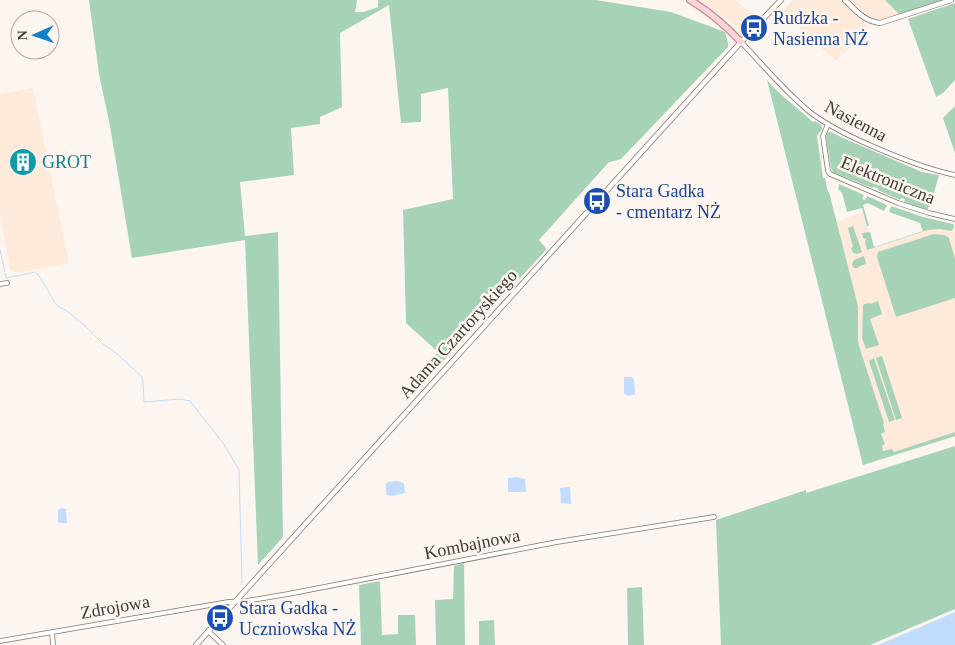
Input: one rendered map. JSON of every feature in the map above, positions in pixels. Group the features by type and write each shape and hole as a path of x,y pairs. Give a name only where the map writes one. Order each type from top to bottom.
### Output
{"main road":[{"path":"690,0 706,10 741,42"}],"street":[{"name":"Adama Czartoryskiego","path":"196,645 780,0"},
{"path":"844,0 865,19 880,23 950,0"},
{"name":"Nasienna","path":"741,42 801,104 828,124 886,152 932,170 955,175"},
{"name":"Elektroniczna","path":"828,124 822,136 830,174 898,203 955,219"},
{"path":"0,284 7,283"},
{"name":"Kombajnowa","path":"235,602 321,588 557,542 714,517"},
{"name":"Zdrojowa","path":"0,641 235,602"},
{"path":"208,631 223,645"},
{"path":"52,632 53,645"}],"shaded area":[{"path":"699,0 735,0 754,16 743,29 739,28"},
{"path":"793,0 840,0 869,27 836,61 782,12"},
{"path":"848,0 885,0 899,14 878,21 867,18"},
{"path":"33,88 69,263 16,273 10,269 0,213 0,94"},
{"path":"863,212 874,248 935,228 941,223 955,226 955,437 863,465 804,230 836,222"}],"green space":[{"path":"89,0 357,0 355,12 364,12 378,7 378,0 596,0 671,12 725,32 728,47 621,159 609,162 539,240 546,250 412,395 411,383 438,352 406,323 403,210 453,199 448,88 421,94 421,122 401,123 389,5 340,33 342,107 320,117 320,124 291,128 294,175 240,182 245,236 278,232 283,537 258,565 245,240 132,258 110,126 99,74"},
{"path":"885,0 943,0 899,14"},
{"path":"955,3 955,80 943,93 936,97 908,19"},
{"path":"767,80 813,122 815,121 822,126 817,136 823,178 825,178 829,192 858,306 859,346 884,423 885,432 881,434 885,444 882,446 883,451 892,449 894,452 955,432 955,436 863,465"},
{"path":"955,106 955,153 943,118"},
{"path":"828,132 922,172 939,175 928,210 904,202 905,199 901,198 900,200 878,190 878,188 872,188 833,172 826,136"},
{"path":"839,184 864,195 862,199 865,200 867,196 887,205 884,211 868,203 863,205 869,226 867,226 862,208 847,212 842,193 838,189"},
{"path":"891,206 923,217 953,224 953,229 951,231 940,229 928,230 867,250 866,239 863,238 862,233 870,232 874,247 923,231 920,223 889,212"},
{"path":"853,226 862,252 857,254 853,253 851,248 853,247 848,228"},
{"path":"934,234 944,235 949,238 955,259 955,298 896,317 877,257 878,252"},
{"path":"864,256 866,264 859,268 854,268 852,265 854,260"},
{"path":"878,301 882,314 870,319 879,345 866,349 862,338 863,306 864,304"},
{"path":"882,356 902,418 896,420 876,358"},
{"path":"874,358 895,420 889,422 869,361"},
{"path":"955,446 955,609 870,645 721,645 716,520 806,490 806,493"},
{"path":"464,563 465,645 436,645 435,600 453,599 454,566"},
{"path":"380,581 382,635 398,634 398,615 415,615 416,645 361,645 359,585"},
{"path":"642,587 644,645 628,645 627,588"},
{"path":"494,620 495,645 479,645 479,621"}],"water":[{"path":"624,377 632,377 634,380 635,394 629,396 624,394"},
{"path":"517,477 525,479 526,492 508,492 508,478"},
{"path":"397,481 404,483 405,493 393,496 387,495 386,484"},
{"path":"570,487 571,504 561,503 560,488"},
{"path":"61,508 66,509 67,523 58,523 58,510"},
{"path":"955,612 955,645 878,645"}],"waterway":[{"path":"0,249 6,278 35,272 58,306 86,327 142,377 144,402 180,399 190,401 223,443 239,470 242,583"}],"place":[{"name":"Rudzka - Nasienna NŻ","path":"754,28"},
{"name":"GROT","path":"23,162"},
{"name":"Stara Gadka - cmentarz NŻ","path":"597,201"},
{"name":"Stara Gadka - Uczniowska NŻ","path":"220,618"}]}
